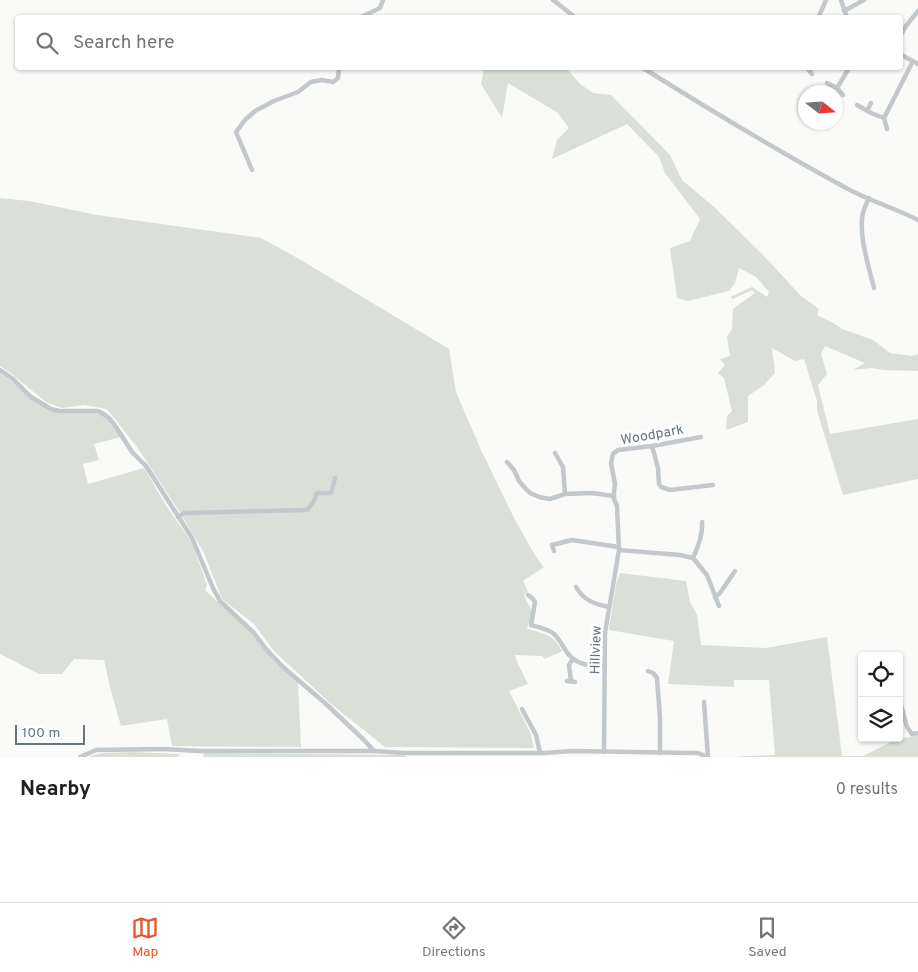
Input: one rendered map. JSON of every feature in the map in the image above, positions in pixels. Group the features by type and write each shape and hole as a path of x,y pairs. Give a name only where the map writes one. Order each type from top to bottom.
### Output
{"street":[{"path":"365,15 380,8 383,0"},
{"path":"553,0 572,15"},
{"path":"819,15 826,0"},
{"path":"841,0 846,15"},
{"path":"844,11 864,0"},
{"path":"903,31 918,11"},
{"path":"886,129 884,118 916,62 903,56"},
{"path":"252,170 236,132 245,120 255,111 298,92 311,82 322,80 333,82 338,78 339,70"},
{"path":"646,70 765,143 850,190 918,220"},
{"path":"809,70 812,74"},
{"path":"839,85 848,70"},
{"path":"827,83 831,85"},
{"path":"867,111 871,103"},
{"path":"856,105 884,118"},
{"path":"869,198 863,214 862,229 874,288"},
{"path":"0,370 31,397 51,409 59,411 98,411 105,415 116,427 132,452 146,466 192,538 220,601 254,633 283,667 326,704 374,751"},
{"name":"Woodpark","path":"618,518 611,463 611,458 615,452 700,437"},
{"path":"652,446 661,488 670,490 713,485"},
{"path":"554,452 563,468 565,494"},
{"path":"508,462 525,488 534,495 546,499 565,494 592,493 614,496"},
{"path":"178,517 184,513 307,510 317,493 331,493 335,478"},
{"name":"Hillview","path":"604,752 605,633 619,548 618,518"},
{"path":"693,558 701,536 702,522"},
{"path":"554,551 552,544 572,540 693,558 706,575 719,606"},
{"path":"715,597 735,572"},
{"path":"576,587 580,594 590,602 610,607"},
{"path":"528,595 535,602 532,625 554,634 572,659 581,664 605,666"},
{"path":"571,681 569,665 572,659"},
{"path":"648,671 657,678 660,752"},
{"path":"80,757 96,750 162,749 201,751 374,751 404,753 540,752 552,755 572,751 660,752 698,753 708,757 704,702"},
{"path":"522,709 536,735 540,752"},
{"path":"903,716 910,732 918,734"}],"shaded area":[{"path":"484,70 568,70 580,84 593,93 611,95 670,155 682,180 714,207 764,256 801,296 819,309 817,315 842,329 873,340 890,353 912,356 918,354 918,371 872,368 853,370 865,363 825,346 821,354 827,374 818,385 830,434 918,419 918,479 843,495 817,411 817,401 804,359 795,361 772,348 775,373 764,385 748,396 748,422 726,430 727,416 732,411 724,378 718,373 725,365 720,359 730,356 727,337 732,329 733,309 755,293 752,290 733,299 730,297 752,287 767,297 769,292 756,277 739,268 735,283 729,291 688,301 677,298 670,248 690,241 700,219 665,173 659,157 627,124 552,159 557,140 569,128 558,113 508,83 502,118 481,84"},
{"path":"0,198 29,201 97,215 261,238 449,349 456,392 481,450 514,518 536,557 544,567 523,581 528,591 524,595 532,612 527,629 552,638 562,651 545,659 542,656 515,655 528,684 509,691 530,732 534,748 385,747 330,703 274,651 254,624 222,599 204,553 179,511 137,447 107,409 84,405 62,408 46,402 0,366"},
{"path":"0,373 53,411 104,415 121,437 94,444 99,460 83,464 88,484 144,468 167,507 192,543 207,585 205,590 251,633 277,664 298,682 301,747 172,746 167,719 121,726 104,660 74,659 62,674 39,674 0,654"},
{"path":"620,573 686,581 690,602 697,615 701,645 766,648 827,637 842,756 863,756 891,742 903,742 903,738 918,735 918,757 733,757 775,755 769,680 734,680 734,687 668,684 674,641 609,630 616,584"},
{"path":"105,753 179,754 178,757 89,757"},
{"path":"204,753 405,755 407,757 203,757"}]}
